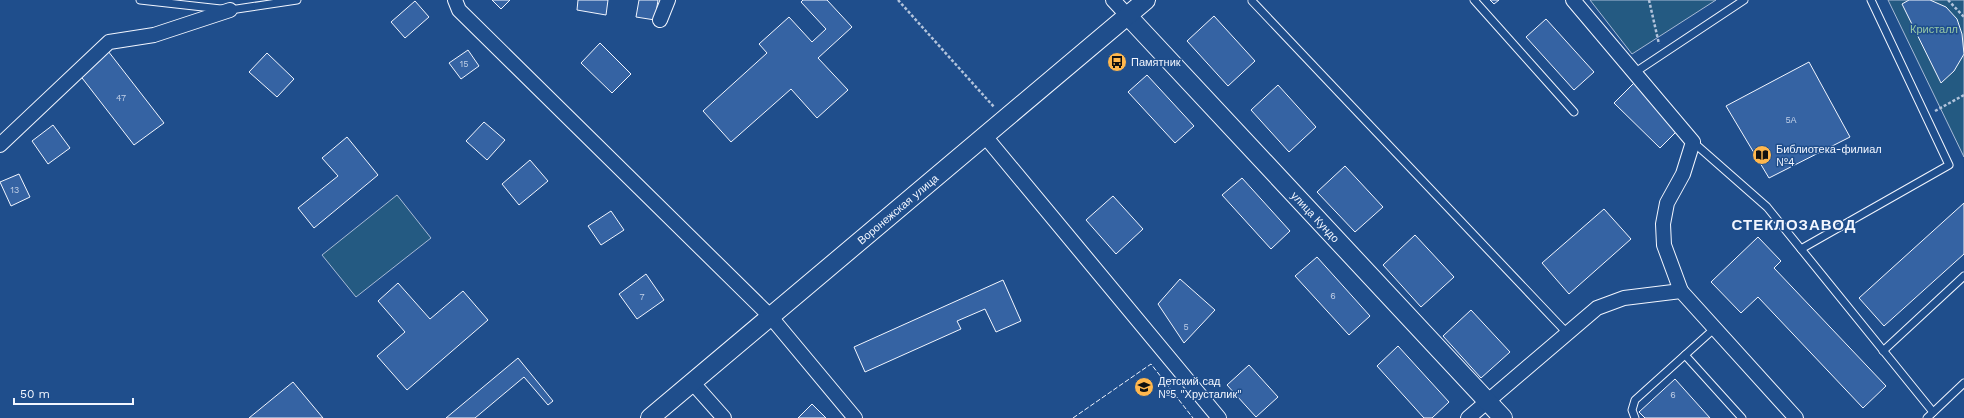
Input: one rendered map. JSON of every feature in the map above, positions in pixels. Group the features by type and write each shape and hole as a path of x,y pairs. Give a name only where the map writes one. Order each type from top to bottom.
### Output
{"street":[{"path":"455,0 459,10 770,316 855,418"},
{"path":"660,20 668,0"},
{"path":"1113,0 1127,15"},
{"name":"Воронежская улица","path":"650,418 1146,0"},
{"path":"1573,0 1693,142 1683,174 1667,203 1663,224 1664,245 1681,290 1796,418"},
{"path":"0,145 109,42 154,35 230,10"},
{"name":"улица Кундо","path":"1127,15 1503,418"},
{"path":"984,135 1219,418"},
{"path":"1468,418 1486,400 1597,308 1624,298 1681,290"},
{"path":"692,382 724,418"}],"lane":[{"path":"140,0 230,10 297,0"},
{"path":"1474,0 1574,112"},
{"path":"1634,73 1744,0"},
{"path":"1801,249 1949,165 1871,0"},
{"path":"1252,1 1567,333"},
{"path":"1693,142 1767,207 1933,412"},
{"path":"1883,351 1964,276"},
{"path":"1635,418 1632,410 1636,400 1715,328"},
{"path":"1685,355 1742,418"},
{"path":"1927,418 1964,382"}],"path":[{"path":"898,0 995,108 1000,104"},
{"path":"1649,0 1662,55"},
{"path":"1948,0 1964,17"},
{"path":"1925,116 1964,95"}],"green space":[{"path":"1590,0 1716,0 1632,54"},
{"name":"Кристалл","path":"1888,0 1964,0 1964,157"},
{"path":"397,195 431,238 356,297 322,255"}],"building":[{"path":"492,0 510,0 501,9"},
{"path":"578,0 608,0 606,15 577,10"},
{"path":"639,0 658,0 655,20 636,17"},
{"path":"803,0 827,0 852,27 818,58 848,90 817,118 791,89 731,142 703,111 767,53 759,44 789,17 812,42 826,29 801,2"},
{"path":"1490,0 1499,0 1494,4"},
{"path":"1909,0 1930,0 1946,7 1957,19 1962,34 1964,54 1954,71 1941,83 1902,4"},
{"path":"415,1 429,17 405,38 391,22"},
{"path":"1214,16 1255,61 1228,86 1187,41"},
{"path":"1546,19 1594,72 1574,90 1526,37"},
{"path":"600,43 631,74 612,93 581,63"},
{"path":"468,50 479,66 461,79 449,63"},
{"path":"108,51 164,123 134,145 79,74"},
{"path":"267,53 294,79 277,97 249,72"},
{"path":"1809,62 1850,137 1769,178 1726,106"},
{"path":"1147,75 1194,126 1175,143 1128,92"},
{"path":"1634,83 1680,128 1660,148 1614,103"},
{"path":"1278,85 1316,127 1289,152 1251,110"},
{"path":"484,122 505,140 487,160 466,141"},
{"path":"53,125 70,148 48,164 32,141"},
{"path":"347,137 378,175 314,228 298,208 338,176 322,158"},
{"path":"530,160 548,181 519,205 502,184"},
{"path":"1345,166 1383,207 1355,232 1317,192"},
{"path":"19,174 30,197 11,206 0,182"},
{"path":"1242,178 1290,231 1271,249 1222,195"},
{"path":"1113,196 1143,229 1116,254 1086,220"},
{"path":"1964,203 1964,254 1884,326 1859,298"},
{"path":"1604,209 1631,239 1569,294 1542,263"},
{"path":"611,211 624,230 601,245 588,226"},
{"path":"1415,235 1454,277 1421,307 1383,265"},
{"path":"1758,237 1781,261 1774,268 1886,386 1863,408 1758,297 1741,313 1711,282"},
{"path":"1317,257 1370,316 1349,335 1295,276"},
{"path":"646,274 664,300 637,319 619,294"},
{"path":"1180,279 1215,310 1184,343 1158,304"},
{"path":"1003,280 1021,321 996,332 985,309 957,321 961,329 865,372 854,347"},
{"path":"398,283 430,319 463,291 488,320 407,390 377,356 405,332 378,301"},
{"path":"1471,310 1510,352 1481,378 1443,336"},
{"path":"1398,346 1449,402 1432,418 1424,418 1377,366"},
{"path":"518,358 553,401 548,405 524,377 475,418 446,418"},
{"path":"1249,365 1278,397 1256,417 1227,385"},
{"path":"1675,379 1710,418 1645,418 1639,412"},
{"path":"293,382 323,418 249,418"},
{"path":"812,404 826,418 798,418"}],"fence":[{"path":"1073,418 1151,364 1193,418"}],"place":[{"name":"Памятник","path":"1117,62"},
{"name":"Библиотека-филиал №4","path":"1762,155"},
{"name":"Детский сад №5 \"Хрусталик\"","path":"1144,387"}],"district":[{"name":"СТЕКЛОЗАВОД","path":"1794,225"}]}
